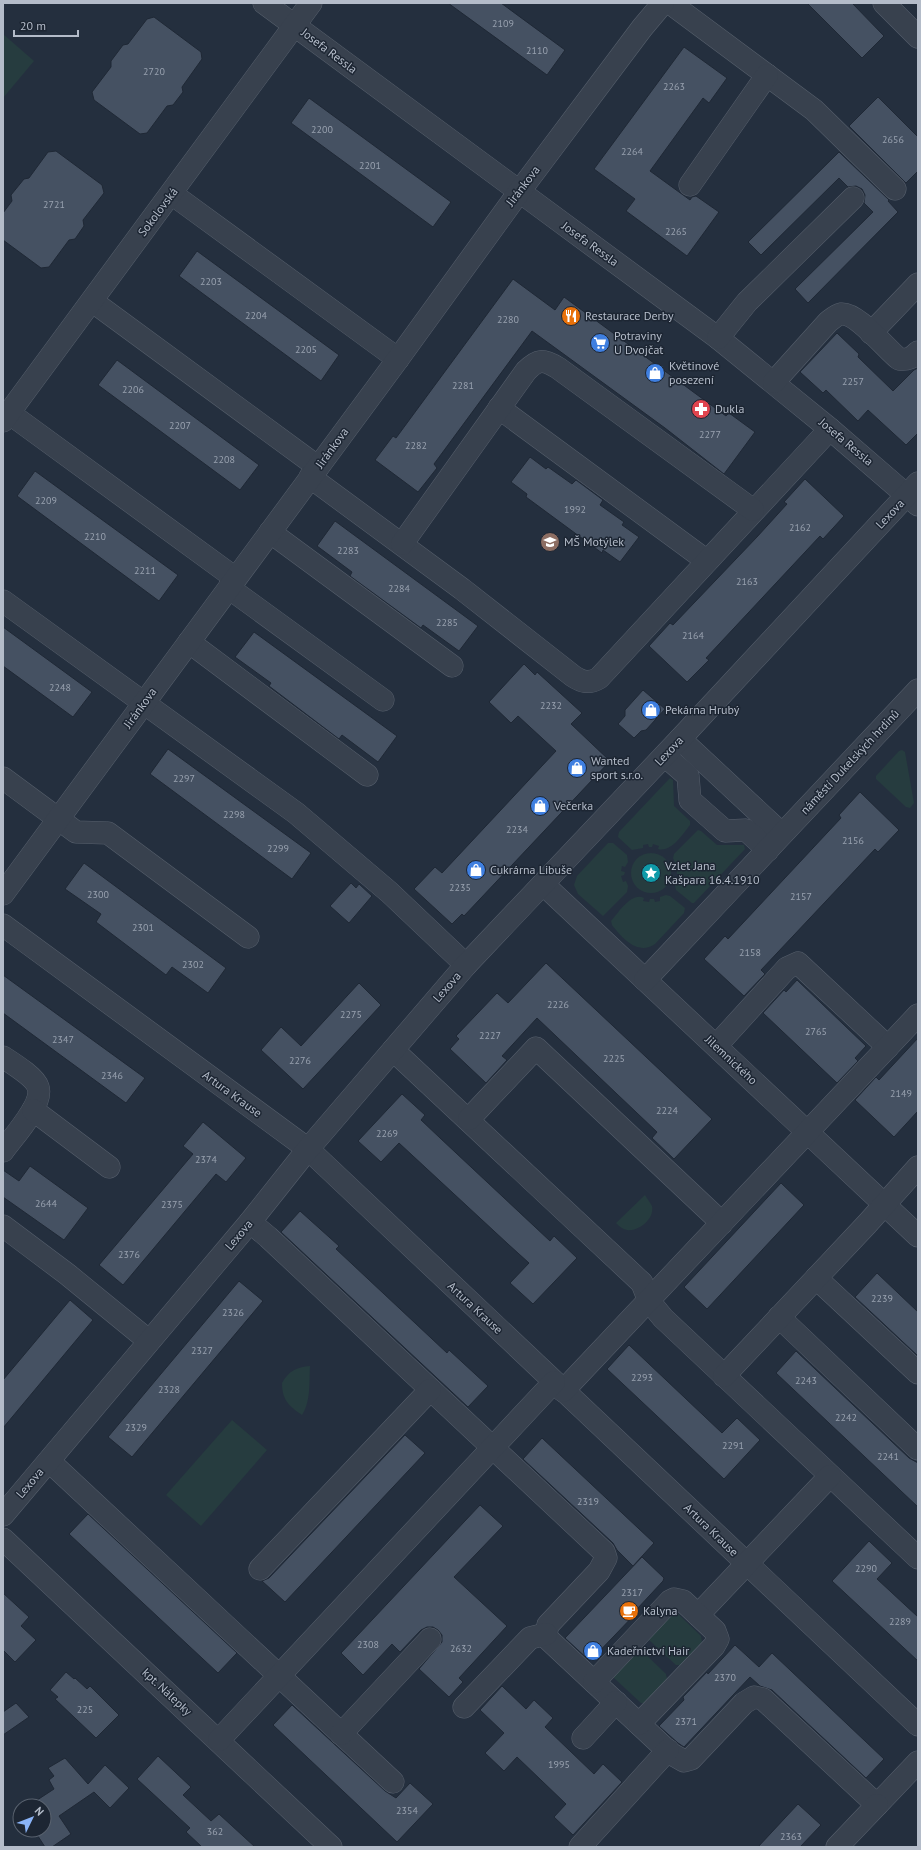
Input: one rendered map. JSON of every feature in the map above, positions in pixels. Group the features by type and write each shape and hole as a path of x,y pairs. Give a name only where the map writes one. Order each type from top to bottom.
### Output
{"street":[{"name":"Josefa Ressla","path":"264,3 718,338 830,429 914,494"},
{"name":"Sokolovská","path":"6,417 172,194 311,3"},
{"name":"Jiránkova","path":"3,894 398,359 519,192 642,28 663,3"},
{"path":"670,3 814,110 895,189"},
{"path":"884,3 918,37"},
{"path":"690,185 767,75"},
{"path":"172,194 398,359"},
{"path":"718,338 747,302 853,198"},
{"path":"871,333 918,284"},
{"path":"92,301 314,472 402,544 530,640 573,676 586,682 594,682 599,678 753,510 830,429"},
{"path":"774,382 828,322 836,316 842,314 856,319 899,359 905,360 911,358 918,352"},
{"path":"402,544 526,371 533,364 541,360 549,362 753,510"},
{"path":"499,408 707,561"},
{"path":"6,417 232,583 383,700"},
{"name":"Lexova","path":"3,1515 250,1222 308,1149 466,966 914,494"},
{"path":"270,532 452,666"},
{"path":"3,601 143,704 296,813 389,892 466,966"},
{"path":"189,642 367,775"},
{"name":"náměstí Dukelských hrdinů","path":"645,980 918,690"},
{"path":"680,739 782,834"},
{"path":"665,756 688,776 690,800 725,831 746,830 768,850"},
{"path":"3,778 76,832 108,833 248,937"},
{"name":"Jilemnického","path":"543,884 918,1236"},
{"name":"Artura Krause","path":"3,925 308,1149 918,1725"},
{"path":"716,1046 788,968 798,963 888,1047"},
{"path":"219,1740 494,1448 648,1302 918,1015"},
{"path":"468,1119 536,1048 722,1223"},
{"path":"393,1050 642,1283 648,1302 663,1318 918,1558"},
{"path":"3,1057 26,1073 38,1086 39,1095 33,1110 3,1151"},
{"path":"33,1110 109,1167"},
{"path":"724,1376 885,1205 918,1167"},
{"path":"250,1222 268,1237 604,1552 606,1558 599,1571 548,1625 546,1634 549,1640 594,1682 668,1750 680,1759 687,1761 691,1759 744,1703 751,1698 758,1697 766,1702 877,1805"},
{"path":"3,1226 67,1274 150,1341"},
{"path":"816,1278 918,1373"},
{"path":"779,1317 918,1449"},
{"path":"260,1569 430,1390"},
{"path":"49,1461 393,1782"},
{"path":"698,1615 830,1476"},
{"name":"kpt. Nálepky","path":"3,1539 219,1740 331,1847"},
{"path":"594,1682 670,1601 674,1599 683,1601 717,1634 717,1642 640,1724"},
{"path":"464,1707 530,1638 546,1634"},
{"path":"341,1734 430,1639"},
{"path":"583,1738 616,1702"},
{"path":"580,1847 668,1750"},
{"path":"837,1847 918,1762"}],"green space":[{"path":"3,34 34,61 3,98"},
{"path":"902,750 905,752 914,803 910,808 906,807 876,779 876,776 899,751"},
{"path":"670,778 673,780 674,806 690,821 690,825 680,838 668,848 658,849 659,846 653,844 652,847 649,847 648,844 643,845 643,848 632,850 618,837 619,832"},
{"path":"698,830 717,845 744,845 745,849 694,903 692,903 676,890 676,879 679,879 680,874 677,874 677,871 680,870 679,864 676,865 673,858 674,854"},
{"path":"608,843 613,843 627,855 628,862 625,867 622,866 621,871 625,872 624,875 621,876 623,882 626,881 628,886 627,892 603,916 578,894 574,885 577,876"},
{"path":"651,853 662,856 668,862 671,873 668,884 662,890 651,893 640,890 634,884 631,873 634,862 640,856"},
{"path":"666,895 670,896 685,908 684,913 655,944 643,948 637,947 626,940 612,925 611,921 630,900 639,897 644,898 643,901 649,902 650,899 654,899 655,902 660,901 660,897"},
{"path":"645,1195 652,1206 652,1211 651,1216 645,1224 631,1230 625,1230 619,1226 616,1223"},
{"path":"310,1366 308,1398 302,1415 293,1409 287,1402 283,1394 282,1383 287,1375 293,1370"},
{"path":"232,1420 267,1450 201,1526 166,1495"},
{"path":"675,1611 701,1636 702,1642 681,1665 676,1665 649,1640 649,1635"},
{"path":"635,1649 640,1649 666,1674 667,1679 646,1703 641,1703 614,1678 614,1673"}],"building":[{"path":"448,3 501,3 565,50 547,75"},
{"path":"807,3 852,3 884,36 862,58"},
{"path":"154,17 201,52 202,59 182,87 183,92 173,105 167,106 147,133 140,134 94,100 92,92 111,67 111,61 123,45 128,44 147,19"},
{"path":"684,47 727,78 709,103 703,98 650,171 690,200 692,197 696,196 719,212 687,256 626,211 635,199 594,169"},
{"path":"878,97 918,137 918,171 906,183 849,126"},
{"path":"309,98 451,202 433,227 291,123"},
{"path":"56,151 102,185 104,193 83,220 84,226 75,239 69,240 49,267 41,268 3,240 3,213 12,201 11,195 24,179 29,178 48,152"},
{"path":"839,152 889,200 888,201 898,212 808,303 795,289 873,212 864,203 865,195 862,189 856,186 848,187 839,178 761,255 748,242"},
{"path":"197,251 339,355 321,381 179,276"},
{"path":"513,279 555,310 564,297 726,416 729,413 755,432 724,474 665,428 532,331 434,464 437,468 418,492 375,460 393,436 396,438"},
{"path":"837,333 859,354 858,357 893,391 914,370 918,368 918,433 906,445 868,410 858,421 826,390 823,393 800,372"},
{"path":"117,360 259,465 240,490 98,385"},
{"path":"530,457 546,469 548,467 572,484 576,480 603,500 600,505 624,522 622,525 639,537 620,562 603,550 602,553 526,497 527,494 511,482"},
{"path":"35,471 178,575 159,601 17,496"},
{"path":"805,479 844,516 823,539 820,536 706,658 709,660 687,682 649,646 670,623 673,625 757,537 787,504 784,502"},
{"path":"335,521 478,626 459,651 423,625 421,628 350,576 352,572 317,546"},
{"path":"3,627 92,692 73,717 3,666"},
{"path":"254,632 397,736 378,762 342,735 339,739 269,686 271,683 235,657"},
{"path":"524,664 535,675 537,672 582,713 571,724 610,761 464,916 462,914 452,924 414,889 435,867 442,873 556,751 518,716 511,723 489,702"},
{"path":"643,690 665,709 646,730 641,731 634,738 618,724 625,716 625,710"},
{"path":"168,749 311,853 292,879 150,774"},
{"path":"860,792 899,830 878,852 875,849 761,970 765,974 744,996 704,959 725,936 728,939 841,818 839,815"},
{"path":"84,863 226,968 208,993 172,967 166,975 96,922 101,914 65,889"},
{"path":"351,883 356,888 359,884 372,896 349,923 330,906"},
{"path":"546,963 712,1119 674,1159 652,1138 657,1132 537,1018 502,1056 507,1060 486,1083 450,1049 459,1039 456,1036 497,993 508,1003"},
{"path":"3,975 145,1078 126,1103 3,1013"},
{"path":"797,980 866,1046 855,1058 858,1061 837,1083 763,1013 784,990 786,992"},
{"path":"359,983 381,1005 303,1089 261,1050 281,1027 301,1046"},
{"path":"918,1038 918,1111 894,1137 855,1100 876,1077 879,1080"},
{"path":"402,1094 425,1115 421,1120 440,1138 550,1241 554,1236 577,1258 533,1304 510,1283 529,1263 399,1143 381,1162 358,1141"},
{"path":"203,1122 246,1158 226,1182 216,1174 123,1285 99,1265 193,1154 183,1146"},
{"path":"30,1166 88,1208 64,1240 3,1197 3,1170 19,1181"},
{"path":"781,1183 804,1205 707,1309 684,1287"},
{"path":"300,1211 339,1246 336,1249 447,1353 449,1350 488,1386 468,1407 281,1232"},
{"path":"877,1273 918,1312 918,1356 855,1297"},
{"path":"239,1281 263,1301 132,1457 108,1437"},
{"path":"70,1300 93,1320 3,1428 3,1380"},
{"path":"629,1345 722,1433 737,1418 760,1440 724,1479 607,1369"},
{"path":"796,1351 909,1458 918,1463 918,1507 776,1373"},
{"path":"405,1435 425,1453 285,1602 262,1581 269,1578"},
{"path":"542,1438 654,1543 633,1566 617,1550 613,1543 523,1459"},
{"path":"480,1505 503,1526 454,1577 507,1626 459,1678 463,1682 449,1697 419,1669 442,1642 442,1635 433,1627 427,1627 421,1630 400,1652 392,1644 363,1675 341,1653"},
{"path":"88,1514 237,1653 218,1673 69,1534"},
{"path":"869,1541 892,1563 877,1579 918,1617 918,1661 832,1581"},
{"path":"642,1557 664,1578 663,1581 637,1609 639,1610 590,1661 565,1638"},
{"path":"3,1593 29,1617 21,1626 36,1640 15,1662 3,1650"},
{"path":"735,1645 759,1667 772,1653 884,1759 866,1778 772,1690 760,1686 750,1677 684,1747 678,1743 659,1726 684,1700 683,1697 707,1672 708,1674"},
{"path":"66,1672 87,1689 90,1686 119,1715 96,1738 55,1699 58,1697 50,1690"},
{"path":"502,1686 526,1709 534,1700 553,1718 545,1727 594,1774 603,1764 622,1782 573,1835 554,1817 566,1804 517,1757 504,1771 485,1753 504,1733 480,1710"},
{"path":"16,1703 29,1717 3,1735 3,1712"},
{"path":"292,1705 385,1791 396,1798 410,1783 433,1804 397,1842 273,1725"},
{"path":"158,1756 191,1787 183,1795 211,1821 219,1814 255,1847 202,1847 186,1832 190,1828 137,1779"},
{"path":"65,1758 88,1784 105,1765 129,1788 110,1808 94,1792 59,1816 71,1834 52,1847 45,1847 39,1838 52,1838 52,1798 40,1798 54,1789 49,1780 54,1776 48,1768"},
{"path":"798,1804 821,1825 800,1847 758,1847"}],"place":[{"name":"Restaurace Derby","path":"571,316"},
{"name":"Potraviny U Dvojčat","path":"600,343"},
{"name":"Květinové posezení","path":"655,373"},
{"name":"Dukla","path":"701,409"},
{"name":"MŠ Motýlek","path":"550,542"},
{"name":"Pekárna Hrubý","path":"651,710"},
{"name":"Wanted sport s.r.o.","path":"577,768"},
{"name":"Večerka","path":"540,806"},
{"name":"Cukrárna Libuše","path":"476,870"},
{"name":"Vzlet Jana Kašpara 16.4.1910","path":"651,873"},
{"name":"Kalyna","path":"629,1611"},
{"name":"Kadeřnictví Hair","path":"593,1651"}]}
